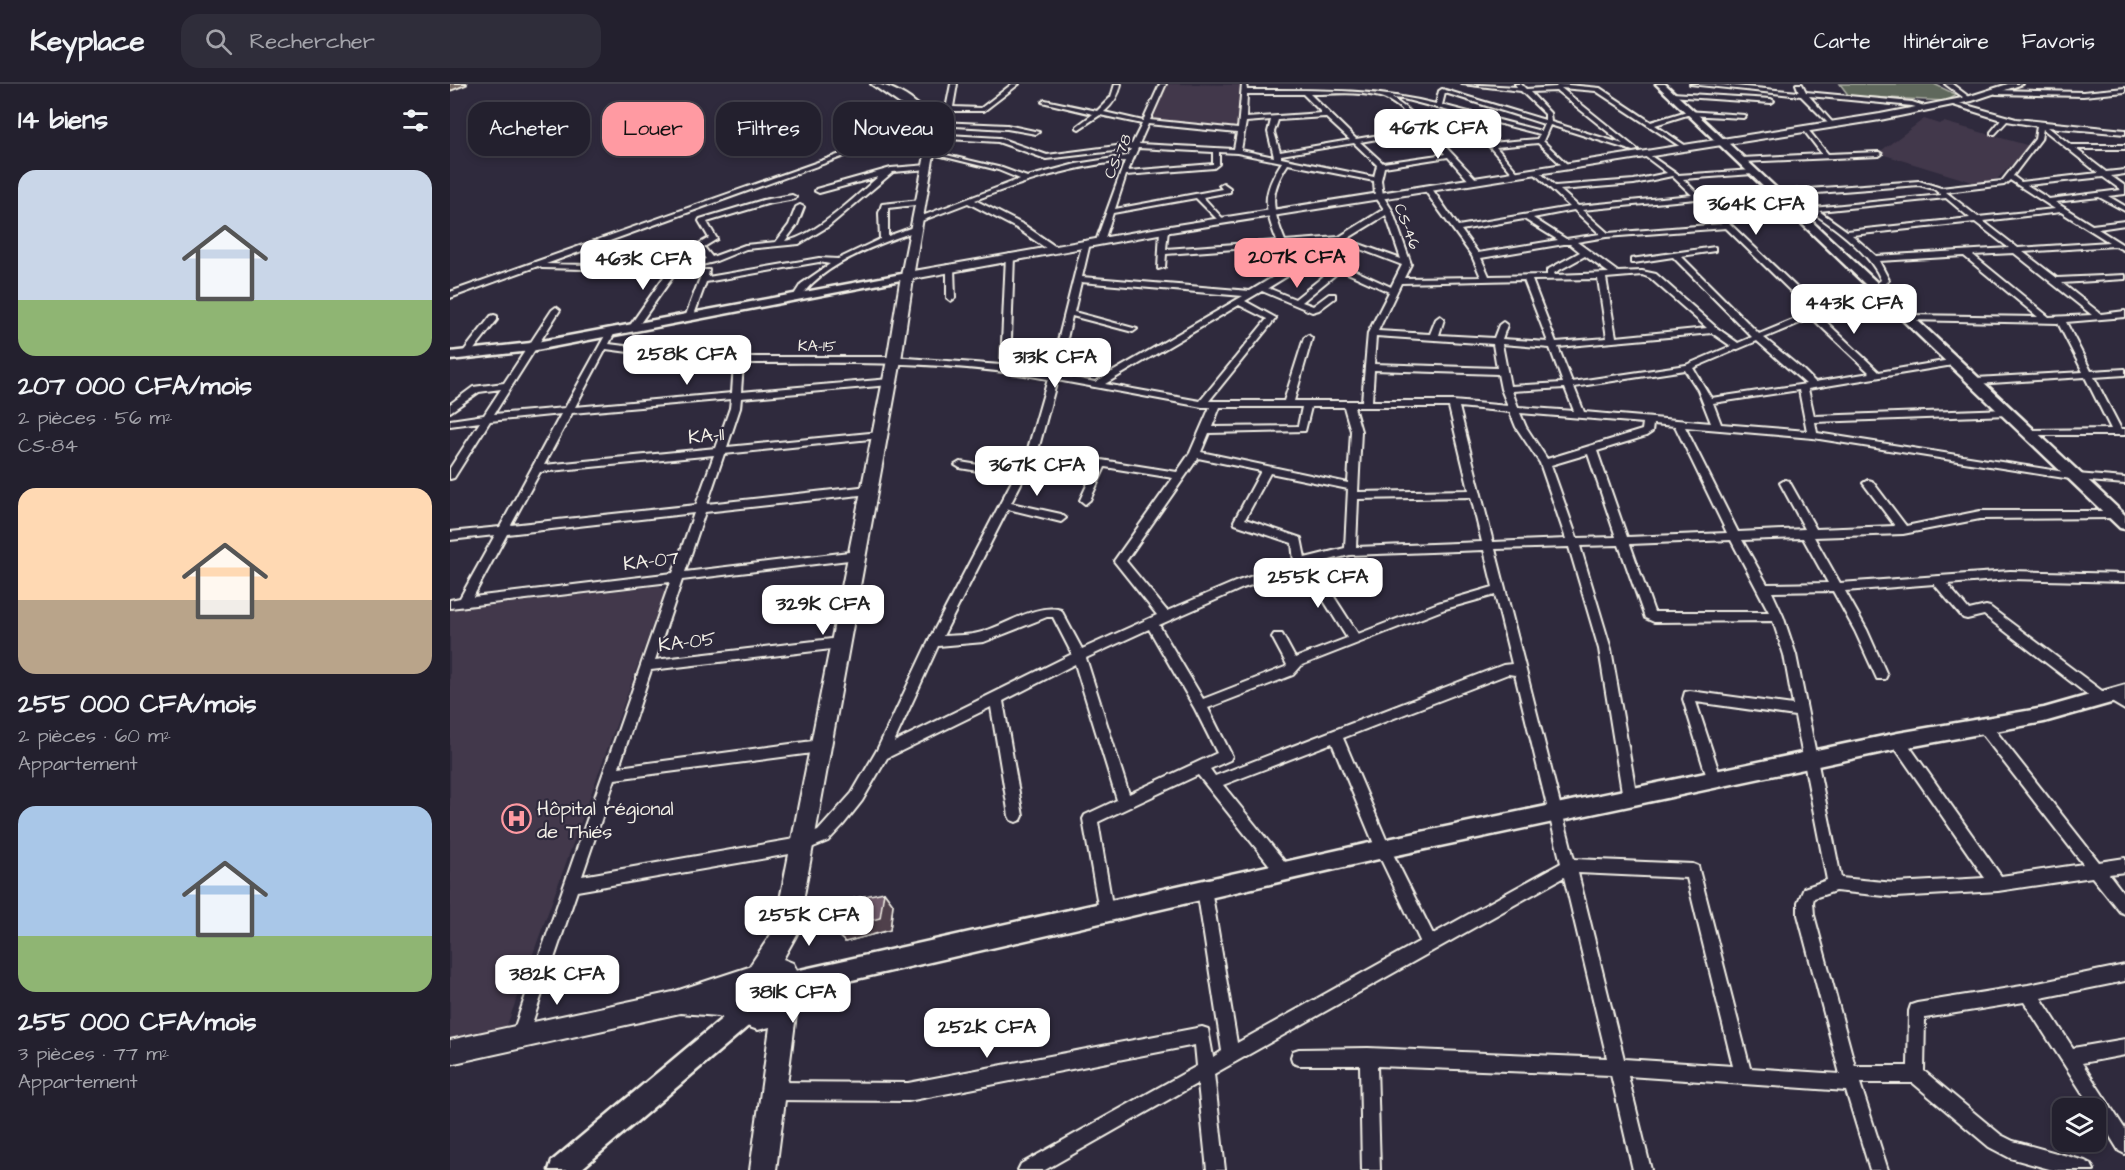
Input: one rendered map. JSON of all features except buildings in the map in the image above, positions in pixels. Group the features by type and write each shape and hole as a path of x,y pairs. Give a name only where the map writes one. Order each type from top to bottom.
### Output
{"main road":[{"path":"450,87 461,84"},
{"path":"876,84 905,102"},
{"path":"907,276 1164,230 1927,108 1996,92 2018,84"},
{"path":"777,1062 771,1037 763,1025 745,1013 741,994 785,934 890,382 907,276 930,156"},
{"path":"763,1170 789,986 787,919"},
{"path":"450,1052 520,1035 674,1004 778,969 789,986"},
{"path":"674,1004 718,1004 764,1017 772,1013 789,986"}],"street":[{"path":"950,102 954,84"},
{"path":"954,109 982,110 1016,84"},
{"path":"1079,127 1098,114 1118,91 1118,84"},
{"name":"CS-78","path":"1100,241 1123,173 1163,84"},
{"path":"1342,84 1349,92"},
{"path":"1360,93 1379,84"},
{"path":"1465,84 1522,88 1558,86 1598,89 1684,147"},
{"path":"1660,84 1753,172 1778,192 2125,524"},
{"path":"1693,84 1756,87 1912,104 1927,108"},
{"path":"1799,84 1804,94 1831,124"},
{"path":"1948,84 1969,99"},
{"path":"1558,86 1640,153 1675,176 1877,375"},
{"path":"1237,151 1243,120 1244,88 1381,94 1439,105 1491,122 1542,133"},
{"path":"1522,88 1548,114 1548,123 1540,141"},
{"path":"1996,92 2083,94 2125,90"},
{"path":"1439,105 1442,91 1460,95 1640,153"},
{"path":"2116,91 2125,96"},
{"path":"1305,92 1381,165"},
{"path":"1381,94 1406,109 1474,181"},
{"path":"1672,95 1771,101"},
{"path":"1045,102 1146,123 1241,131"},
{"path":"1952,103 1970,110 2040,124 2125,132"},
{"path":"1650,124 1691,113 1743,116"},
{"path":"1243,120 1327,115"},
{"path":"1275,118 1271,132 1277,156"},
{"path":"1993,133 2006,118"},
{"path":"1277,156 1423,126 1483,126 1491,122"},
{"path":"1491,122 1499,129"},
{"path":"2040,124 2125,191"},
{"path":"1941,190 2004,183 2038,139 2040,124"},
{"path":"954,127 999,126 1036,132"},
{"path":"1805,128 1827,157"},
{"path":"954,132 999,140 1049,157 1136,146 1237,151 1277,156 1377,180"},
{"path":"1507,136 1516,143"},
{"path":"1515,174 1491,145 1540,141 1566,166"},
{"path":"2069,147 2125,147"},
{"path":"1123,173 1214,166 1216,150"},
{"path":"1741,160 1879,154"},
{"path":"1381,165 1451,155"},
{"path":"450,296 853,156"},
{"path":"947,156 1000,169 1025,179"},
{"path":"798,296 800,288 839,262 969,200 1025,179 1084,162 1131,158"},
{"path":"1282,244 1270,213 1268,199 1273,180 1287,160"},
{"path":"1379,196 1377,180 1381,165"},
{"path":"819,191 895,169 928,167"},
{"path":"1534,171 1606,235"},
{"path":"1553,188 1634,182 1675,176 1753,172"},
{"path":"2019,184 2125,172"},
{"path":"534,266 674,269 711,260 745,247 802,241 867,192 887,173"},
{"path":"2009,177 2121,247"},
{"path":"1458,228 1576,208 1697,196 1918,183 1941,190 2099,316"},
{"path":"1109,212 1227,190 1223,185"},
{"path":"1427,188 1458,228 1476,256 1486,279"},
{"path":"2047,201 2125,191"},
{"path":"1506,389 1569,385 1688,367 1877,288 1885,280 1884,274 1872,259 1846,233 1778,192"},
{"path":"2100,195 2125,209"},
{"path":"1198,196 1221,221"},
{"name":"CS-46","path":"1367,404 1372,333 1407,264 1388,210 1379,196"},
{"path":"1811,210 1948,196"},
{"path":"711,260 699,246 713,239 703,221 766,202 792,197"},
{"path":"969,200 1021,227 1053,249"},
{"path":"884,239 885,206 921,202"},
{"path":"779,243 793,225 800,207"},
{"path":"1098,384 1262,288 1388,210"},
{"path":"1846,233 2062,210"},
{"path":"1525,216 1586,252 1615,274"},
{"path":"2090,228 2125,224"},
{"path":"1476,256 1606,235 1728,226"},
{"path":"1161,267 1164,230"},
{"path":"1162,252 1341,239"},
{"path":"572,885 801,845 823,836 838,821 857,797 882,754 934,642 1032,452 1054,375 1086,243"},
{"path":"1356,246 1407,264"},
{"path":"1872,259 2121,247"},
{"path":"1634,261 1712,249"},
{"path":"1627,251 1642,273"},
{"path":"1552,277 1550,272 1586,252"},
{"path":"1967,254 2047,321"},
{"path":"1314,255 1393,291"},
{"path":"1675,255 1808,386 1813,435"},
{"path":"1005,368 1010,256"},
{"path":"690,315 711,260"},
{"path":"704,279 819,260 839,262"},
{"path":"950,267 951,298"},
{"path":"1295,303 1340,267"},
{"path":"633,327 674,269"},
{"path":"1398,281 1642,273 1658,279 1714,330 1737,346"},
{"path":"450,356 531,347 690,315 907,276"},
{"path":"1602,276 1612,340"},
{"path":"2055,281 2125,277"},
{"path":"1527,278 1581,414"},
{"path":"1077,279 1252,294"},
{"path":"1262,288 1314,309 1332,296"},
{"path":"1202,404 1272,318 1238,302"},
{"path":"450,476 556,310"},
{"path":"1069,313 1133,329"},
{"path":"1909,318 2047,321 2121,315 2125,326"},
{"path":"466,354 494,318"},
{"path":"1434,336 1440,319"},
{"path":"2031,433 2122,433 2061,320"},
{"path":"1503,325 1497,342 1506,389 1512,408 1528,440 1545,463 1573,543 1605,649 1630,798"},
{"path":"1372,333 1552,345 1714,330"},
{"path":"464,602 611,332"},
{"path":"1287,404 1308,338"},
{"name":"KA-15","path":"604,346 696,358 894,360 1005,368 1216,405 1453,404 1581,414 1813,435 2077,477 2125,481"},
{"path":"520,1035 735,408 739,360"},
{"path":"1708,402 1956,362"},
{"path":"1369,366 1502,371"},
{"path":"1688,367 1708,402 1718,428"},
{"path":"1976,381 2125,372"},
{"path":"450,423 569,410 890,382"},
{"path":"450,409 476,389 506,386"},
{"path":"1206,430 1302,429 1307,404"},
{"path":"1348,404 1356,431 1350,551"},
{"path":"1453,404 1521,670 1642,1170"},
{"path":"1105,911 1090,819 1225,756 1158,620 1120,561 1196,454 1216,405"},
{"path":"1810,419 2008,412"},
{"path":"1545,463 1643,434 1647,432 1647,420"},
{"path":"1679,424 1777,616 1790,655 1835,884"},
{"name":"KA-11","path":"536,469 879,435"},
{"path":"1591,449 1649,615 1654,617 1777,616"},
{"path":"1032,452 1180,477"},
{"path":"1196,454 1267,469 1353,492 1476,493"},
{"path":"1085,501 1102,463"},
{"path":"960,465 1021,475"},
{"path":"1267,469 1239,521 1298,541 1303,563 1355,640"},
{"path":"1785,483 1861,630 1881,675"},
{"path":"1868,483 1903,530"},
{"path":"450,536 869,490"},
{"path":"1006,505 1061,518"},
{"path":"882,754 1079,656 1158,620 1239,585 1303,563 1350,551 1903,530 1980,515 2116,514"},
{"name":"KA-07","path":"450,604 678,574 857,555"},
{"path":"1764,588 1837,587 2028,574 2125,578"},
{"path":"1937,580 1967,615 1986,610 2116,698"},
{"path":"1200,706 1289,671 1298,662 1442,606 1500,589"},
{"path":"934,642 984,637 1053,611 1057,613 1079,656 1125,803"},
{"path":"1278,637 1294,666"},
{"name":"KA-05","path":"647,666 840,644"},
{"path":"1212,783 1507,669 1521,670"},
{"path":"1715,781 1689,699 1690,696 1800,711"},
{"path":"789,986 1105,911 1383,849 1898,741 2044,715 2116,698"},
{"path":"996,699 1016,816"},
{"path":"1983,725 2125,907"},
{"path":"1335,735 1383,849 1430,944"},
{"path":"1898,741 1998,884"},
{"path":"610,774 820,746"},
{"path":"1201,768 1284,872"},
{"path":"1879,1170 1806,915 1805,902 1809,893 1835,884 1895,890 1998,884 2125,865"},
{"path":"1027,1170 1569,866 1694,871 1744,1076"},
{"path":"1204,889 1231,1055"},
{"path":"1916,1075 1917,1011 2028,993 2125,973"},
{"path":"2028,993 2125,1145"},
{"path":"561,1170 745,1013"},
{"path":"773,1091 909,1092 1202,1035 1216,1170"},
{"path":"2069,1057 2125,1047"},
{"path":"1368,1056 1371,1170"},
{"path":"1299,1057 1368,1056 1618,1067 1744,1076 1851,1078 1916,1075 2002,1145 2085,1170"}],"shaded area":[{"path":"1168,84 1240,85 1239,117 1235,127 1152,120"},
{"path":"1924,119 1939,124 1944,122 2030,146 1994,182 1976,183 1878,153"},
{"name":"Hôpital régional de Thiés","path":"659,586 665,590 506,1028 450,1039 450,610"}],"green space":[{"path":"1840,84 1934,84 1957,95 1946,101 1849,96"}],"place":[{"name":"Hôpital régional de Thiés","path":"516,819"}]}
